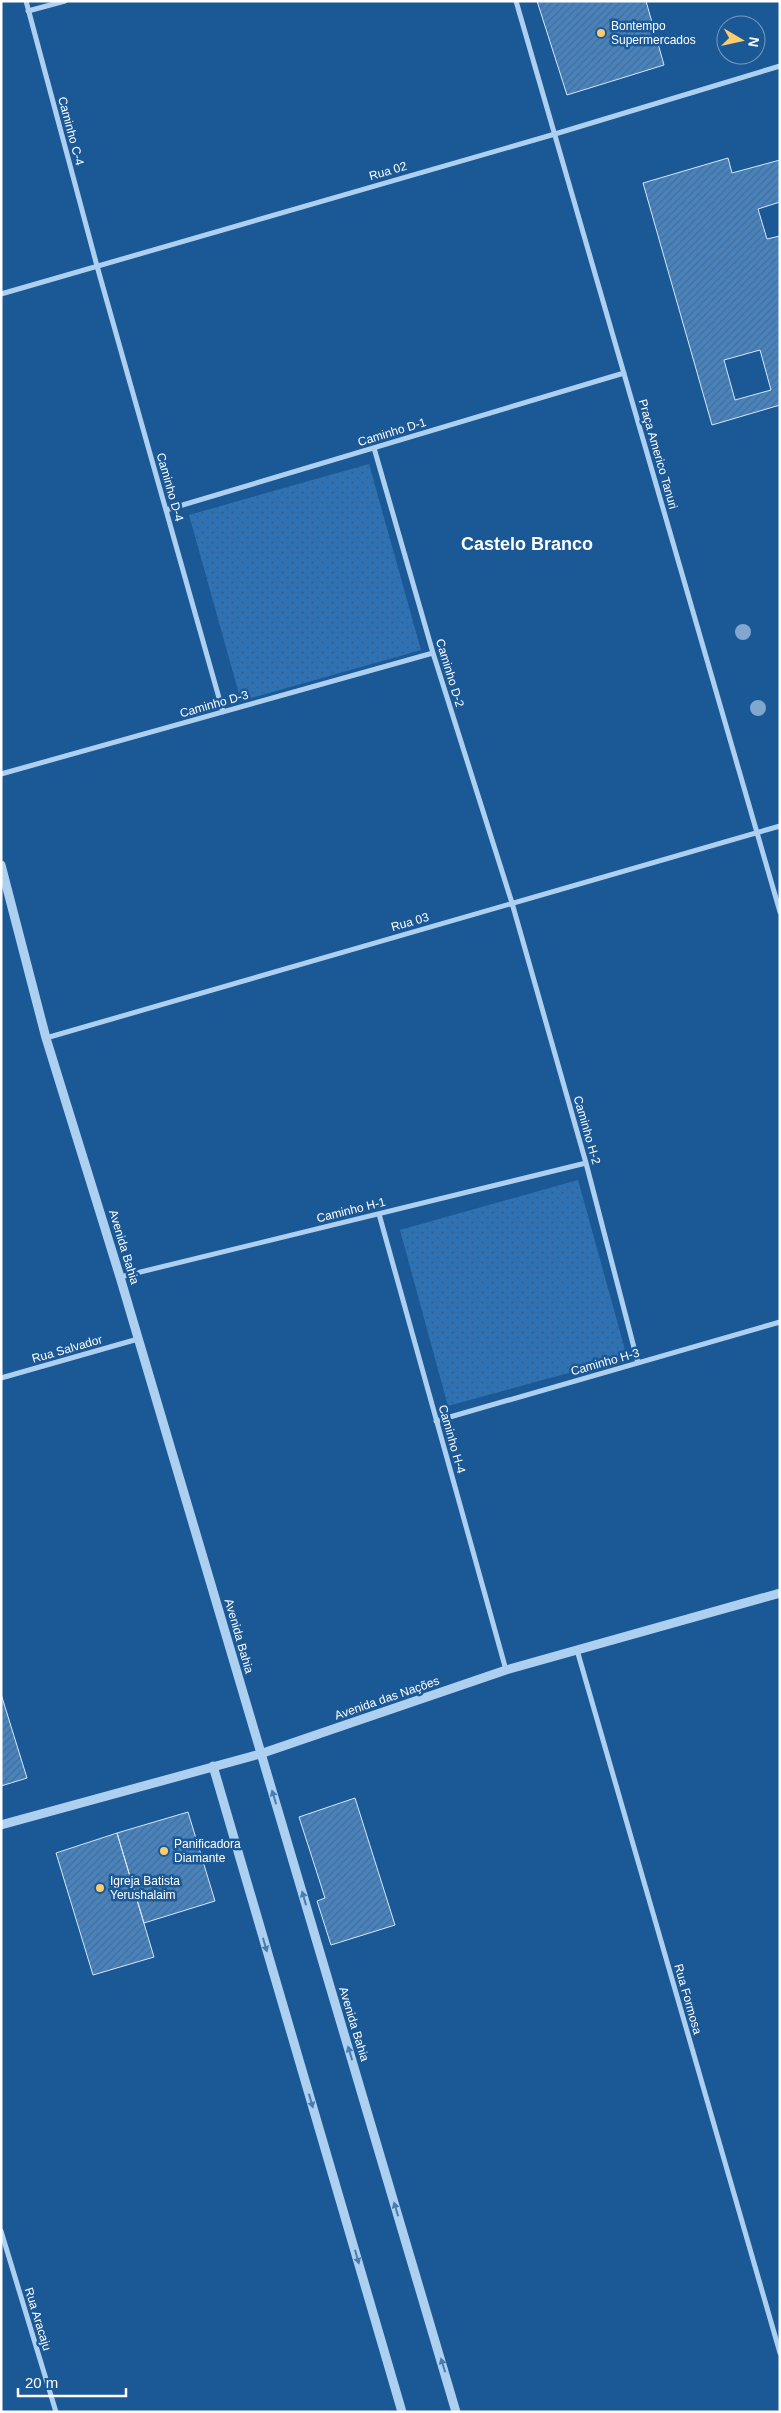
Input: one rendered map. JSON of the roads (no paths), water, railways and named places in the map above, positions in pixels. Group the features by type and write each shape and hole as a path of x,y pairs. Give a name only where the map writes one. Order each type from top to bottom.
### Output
{"street":[{"name":"Caminho C-4","path":"26,1 97,266"},
{"path":"28,11 65,1"},
{"name":"Praça Americo Tanuri","path":"516,1 780,912"},
{"name":"Rua 02","path":"1,294 554,134 780,66"},
{"name":"Caminho D-4","path":"97,266 223,712"},
{"name":"Caminho D-1","path":"166,510 624,373"},
{"name":"Caminho D-2","path":"374,448 433,653 512,903"},
{"name":"Caminho D-3","path":"1,774 433,653"},
{"name":"Rua 03","path":"46,1038 780,826"},
{"name":"Avenida Bahia","path":"1,866 46,1038 120,1277 456,2412"},
{"name":"Caminho H-2","path":"512,903 586,1163 638,1363"},
{"name":"Caminho H-1","path":"120,1277 586,1163"},
{"name":"Caminho H-4","path":"379,1214 506,1670"},
{"name":"Caminho H-3","path":"436,1421 780,1322"},
{"name":"Rua Salvador","path":"1,1378 138,1339"},
{"name":"Avenida das Nações","path":"1,1825 260,1754 506,1670 780,1593"},
{"name":"Rua Formosa","path":"576,1650 780,2353"},
{"path":"213,1766 402,2412"},
{"name":"Rua Aracaju","path":"1,2231 56,2412"}],"place":[{"name":"Bontempo Supermercados","path":"601,33"},
{"name":"Panificadora Diamante","path":"164,1851"},
{"name":"Igreja Batista Yerushalaim","path":"100,1888"}],"district":[{"name":"Castelo Branco","path":"527,544"}]}
